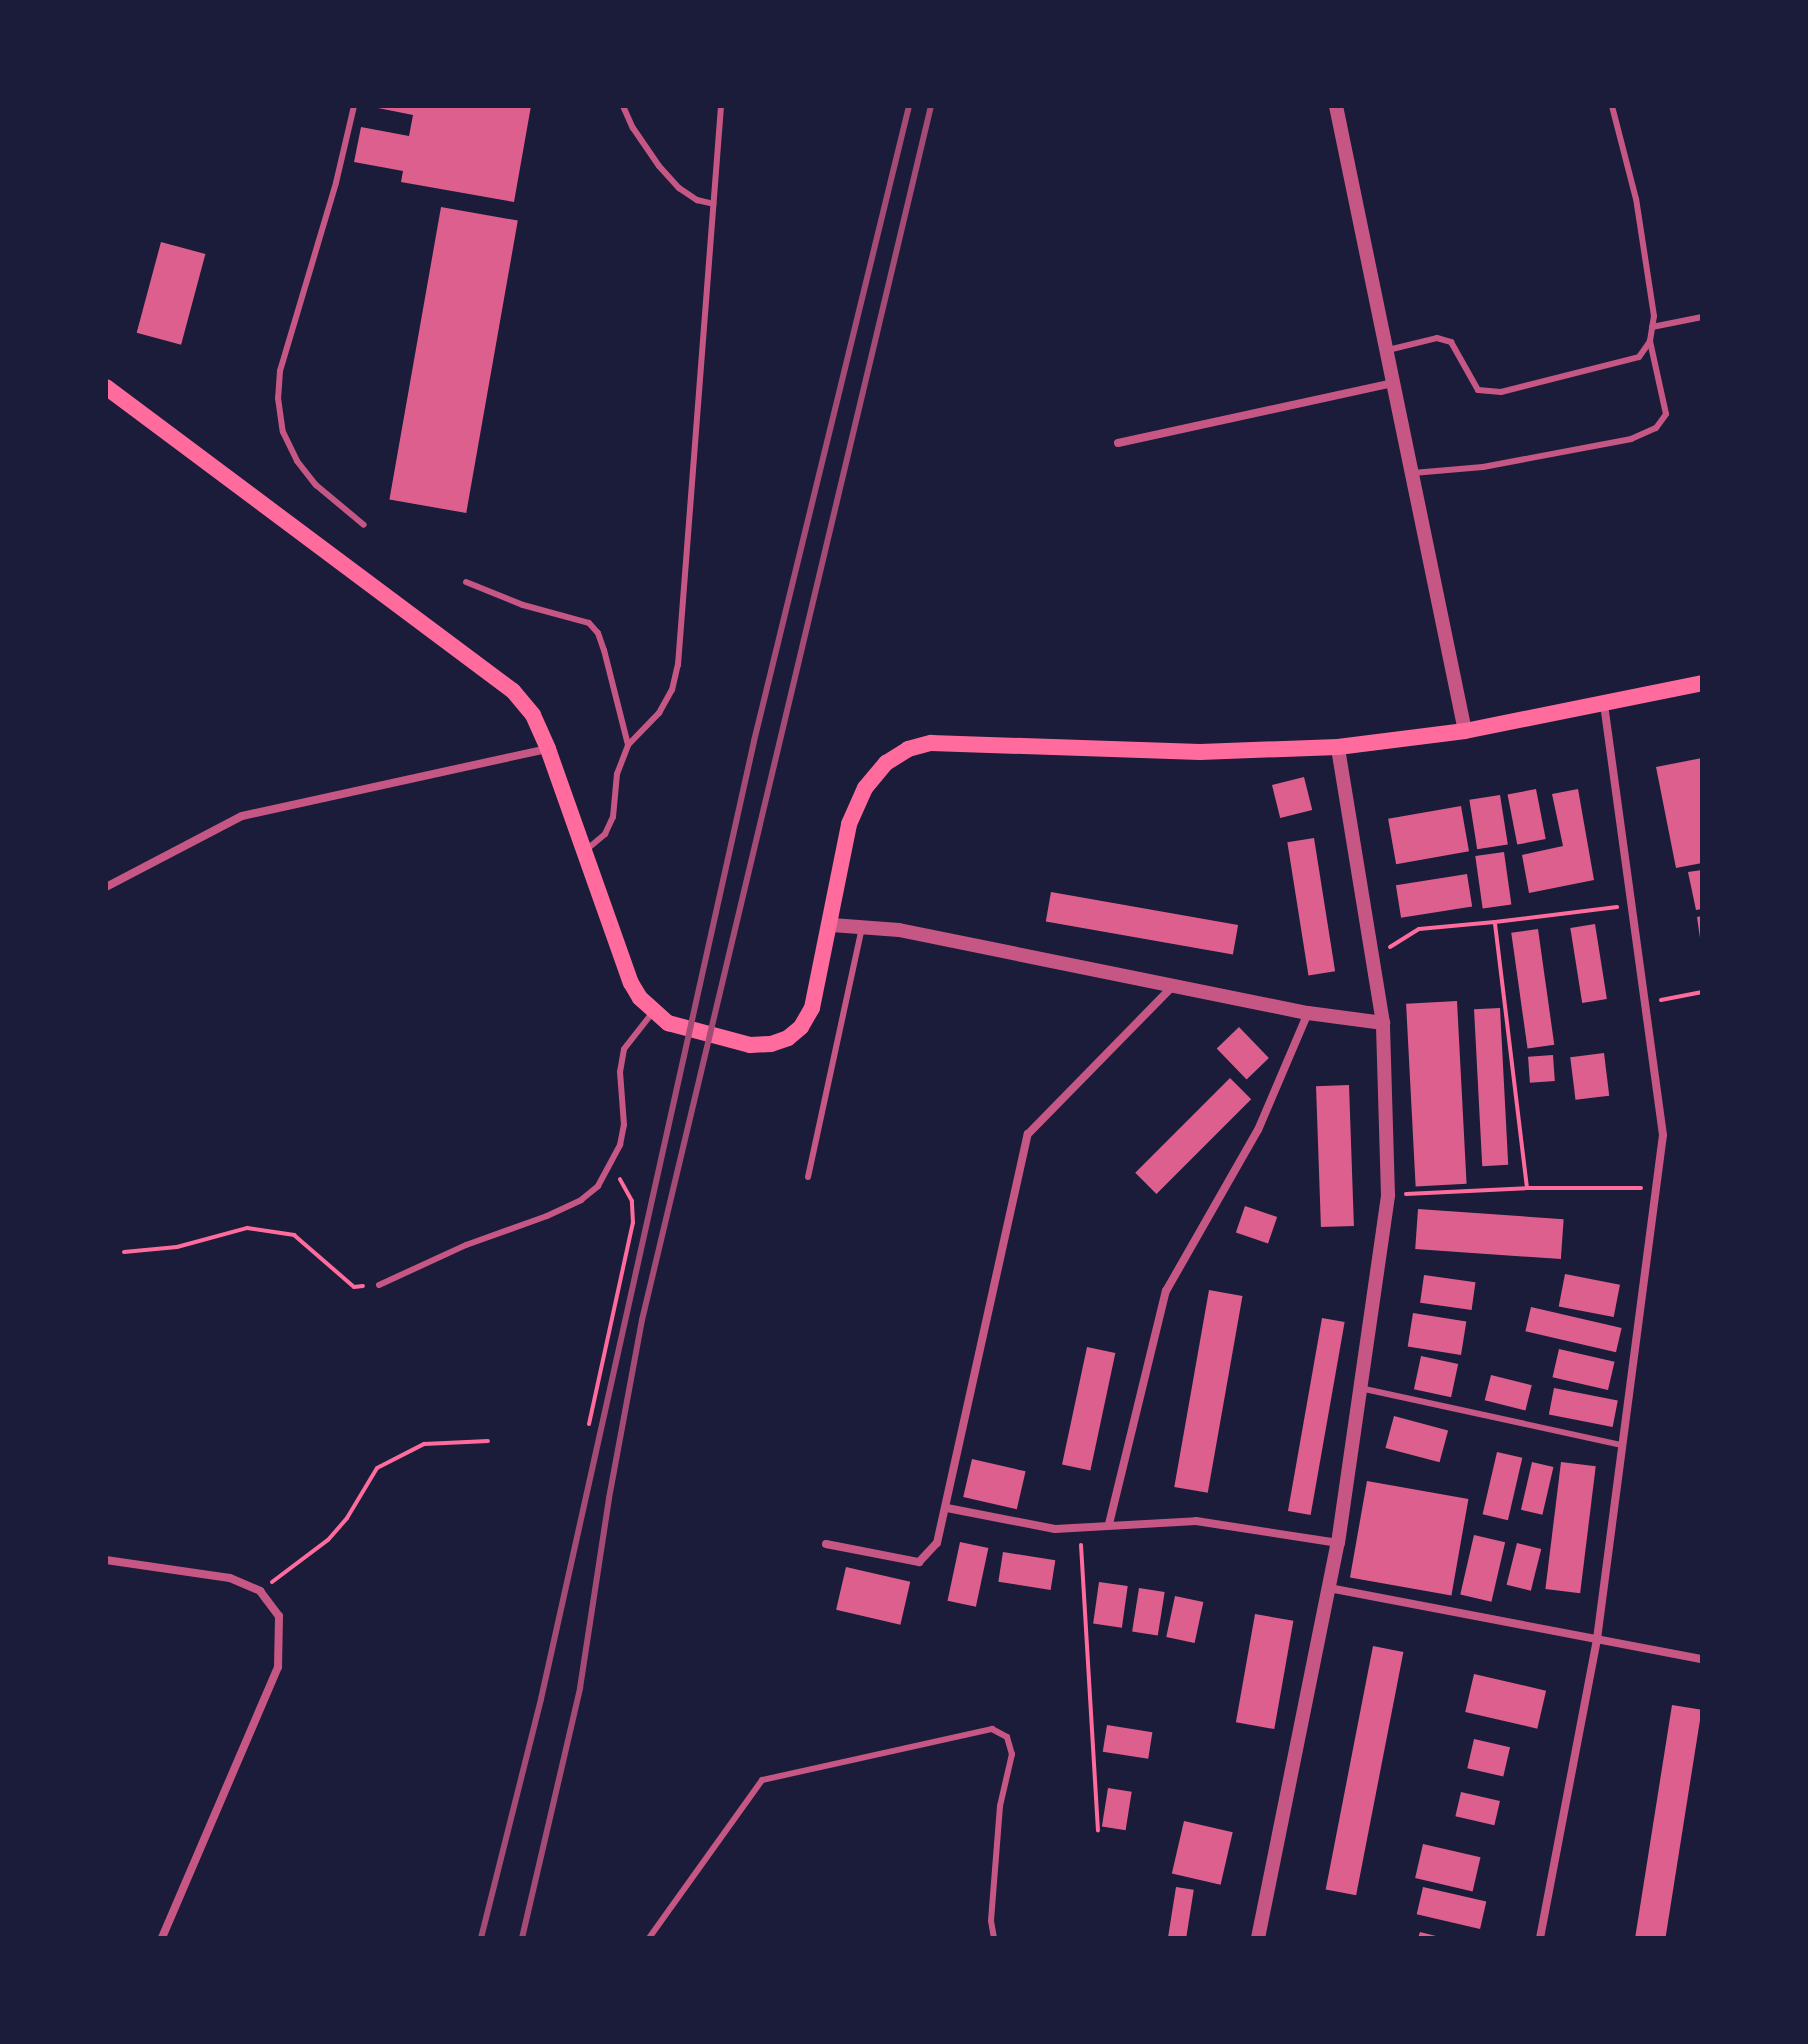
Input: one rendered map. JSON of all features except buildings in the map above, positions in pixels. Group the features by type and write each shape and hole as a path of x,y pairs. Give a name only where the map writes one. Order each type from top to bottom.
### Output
{"main road":[{"path":"106,387 497,678 533,715 586,850 631,983 653,1011 668,1023 719,1039 771,1044 788,1038 801,1027 819,988 849,824 865,788 886,763 908,749 931,743 1200,752 1338,747 1465,731 1702,683"}],"street":[{"path":"1336,106 1465,731"},
{"path":"1118,443 1394,383"},
{"path":"1540,1938 1597,1639 1663,1135 1604,701"},
{"path":"1258,1938 1338,1543 1388,1195 1383,1023 1338,747"},
{"path":"106,887 242,816 548,749"},
{"path":"832,925 899,930 1308,1013 1383,1023"},
{"path":"826,1544 919,1562 937,1543 1028,1134 1174,985"},
{"path":"1109,1524 1166,1291 1258,1130 1308,1013"},
{"path":"947,1508 1055,1529 1196,1521 1338,1543"},
{"path":"106,1560 230,1578 260,1591 279,1616 278,1667 162,1938"},
{"path":"1329,1588 1702,1659"}],"lane":[{"path":"354,106 336,183 280,371 278,398 283,432 297,461 316,485 364,525"},
{"path":"623,106 633,128 659,166 679,188 697,200 714,204"},
{"path":"586,850 605,834 613,817 617,774 628,745 659,713 672,690 678,665 721,106"},
{"path":"1412,473 1483,467 1631,439 1656,428 1666,414 1650,341 1652,327 1636,199 1612,106"},
{"path":"1652,327 1702,317"},
{"path":"1387,350 1437,338 1451,342 1478,390 1501,392 1639,357 1650,341"},
{"path":"466,582 523,605 589,623 598,633 604,650 628,745"},
{"path":"808,1177 862,927"},
{"path":"379,1285 466,1245 581,1200 598,1186 610,1168 624,1125 620,1072 624,1049 653,1011"},
{"path":"1359,1387 1622,1445"},
{"path":"649,1938 762,1780 992,1729 1007,1737 1012,1754 1000,1806 991,1921 994,1938"}],"path":[{"path":"1372,958 1419,929 1632,905"},
{"path":"1495,922 1527,1188"},
{"path":"1645,1002 1702,992"},
{"path":"589,1424 633,1223 632,1201 610,1168"},
{"path":"1388,1195 1527,1188 1656,1190"},
{"path":"124,1252 177,1247 247,1228 294,1235 354,1287 379,1285"},
{"path":"260,1591 328,1540 347,1518 377,1468 424,1444 488,1441"},
{"path":"1080,1527 1098,1830"}],"railway":[{"path":"481,1938 541,1699 754,741 909,106"},
{"path":"522,1938 580,1688 609,1498 642,1320 931,106"}]}
